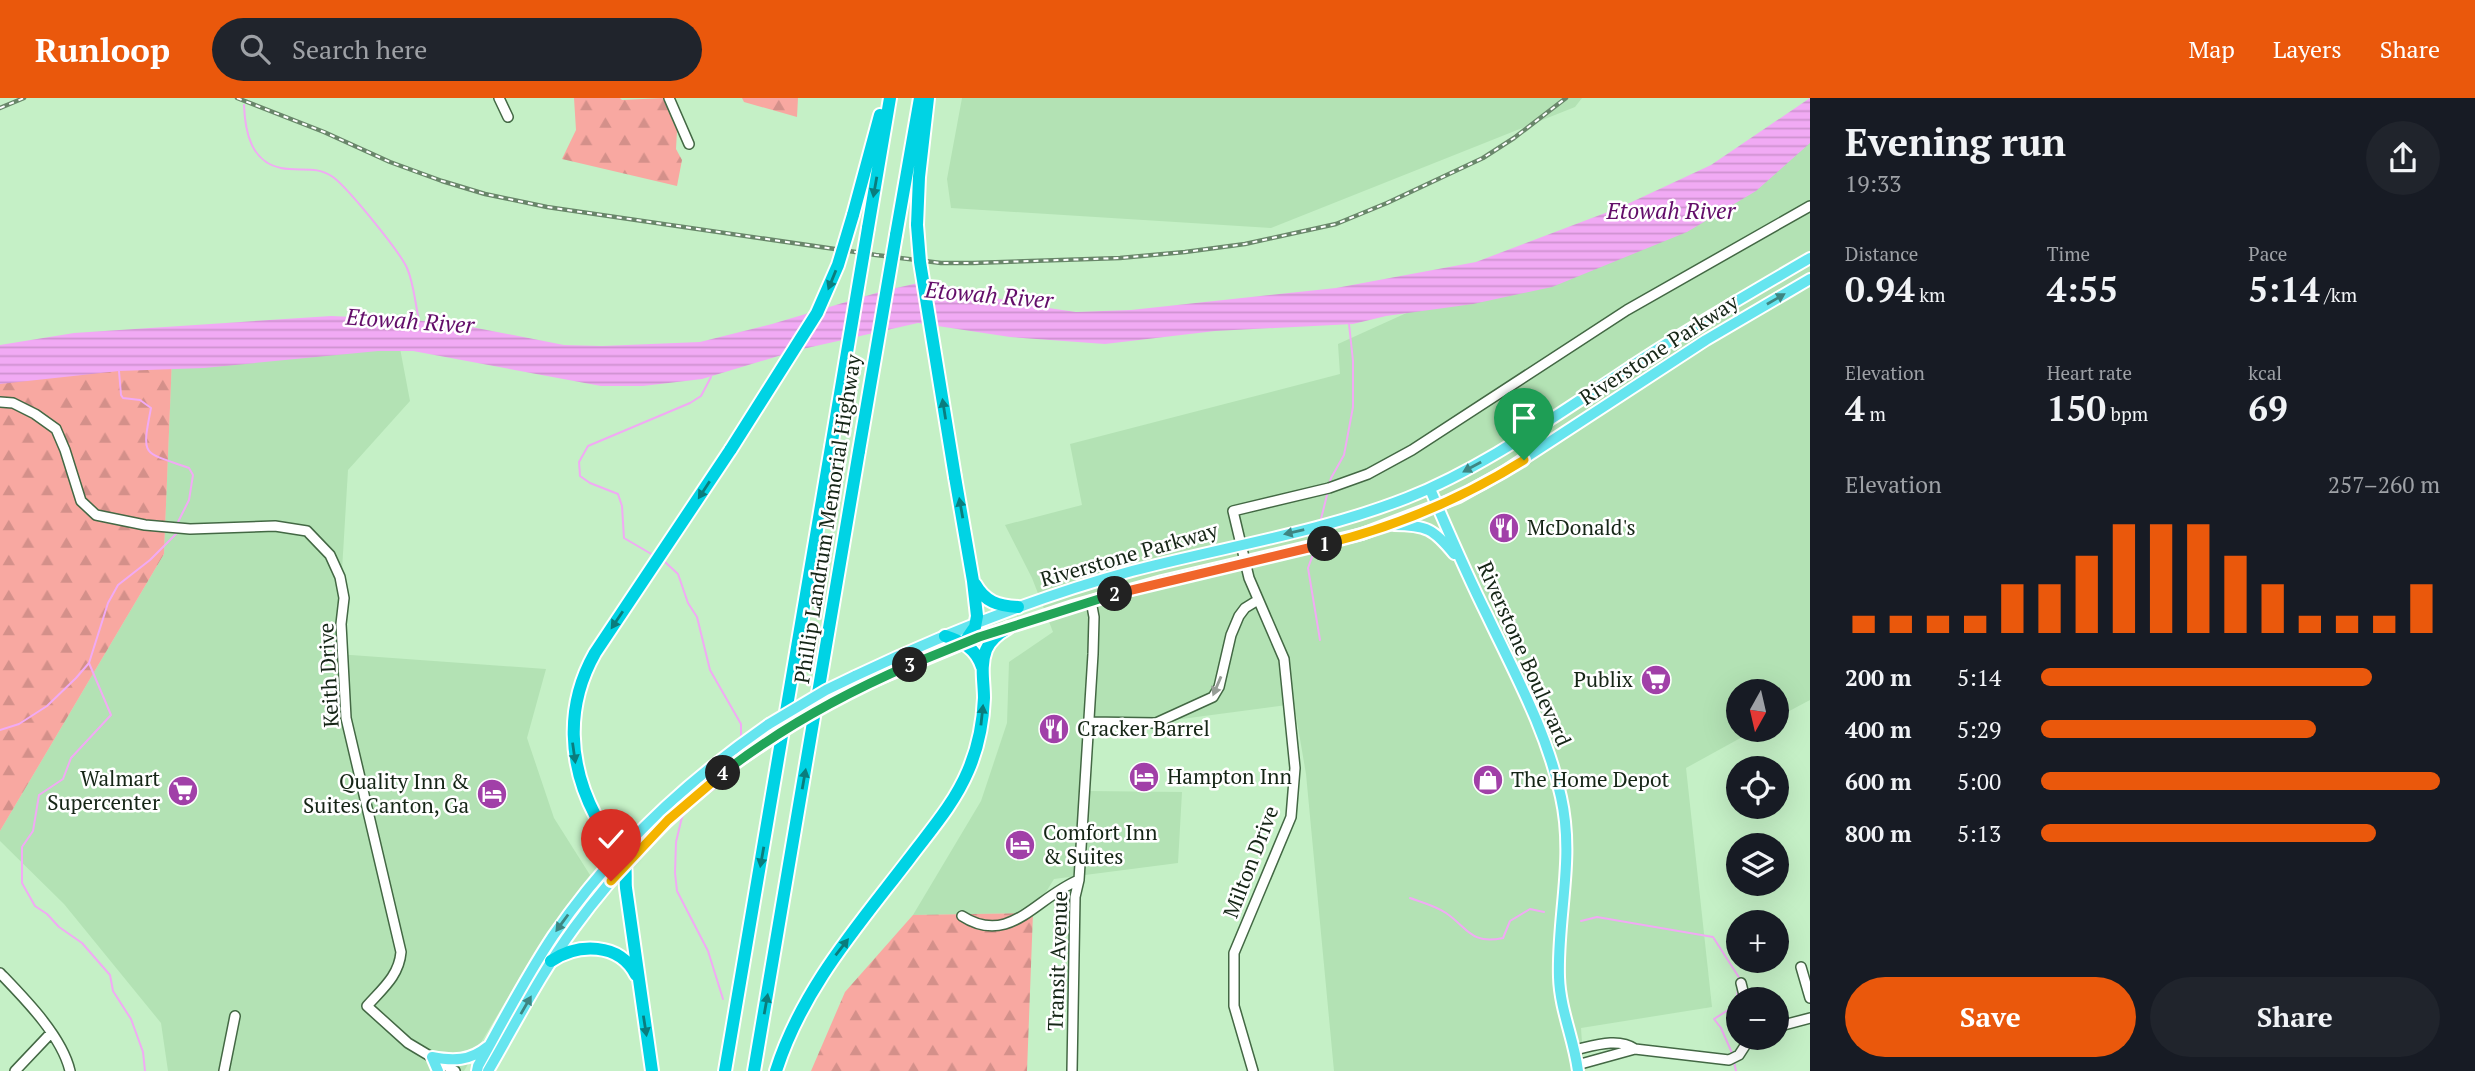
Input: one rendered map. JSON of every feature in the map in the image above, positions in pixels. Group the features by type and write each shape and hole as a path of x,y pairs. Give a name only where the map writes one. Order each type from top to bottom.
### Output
{"highway":[{"path":"606,867 608,849 602,828 584,792 573,744 576,703 582,679 590,661 817,313 838,265 887,98"},
{"name":"Phillip Landrum Memorial Highway","path":"725,1071 868,228 887,98"},
{"name":"Phillip Landrum Memorial Highway","path":"754,1071 920,98"},
{"path":"928,98 919,177 917,225 923,281 974,581 976,623 964,643"},
{"path":"974,581 981,594 991,602 1018,607"},
{"path":"982,667 989,645 1008,628"},
{"path":"776,1071 789,1033 817,981 940,818 963,783 972,762 980,732 984,699 982,667 975,651 964,643 945,636"},
{"path":"602,828 620,851 625,864 626,888 652,1071"},
{"path":"551,961 571,951 598,948 610,951 628,963 639,981"}],"main road":[{"name":"Riverstone Parkway","path":"488,1071 551,961 588,909 625,864 687,802 734,764 859,681 945,636 1018,607 1130,572 1329,524 1430,489 1478,463 1660,347 1810,258"},
{"name":"Riverstone Parkway","path":"859,681 1091,601 1162,581 1334,542 1388,525 1459,496 1505,471 1712,337 1810,279"},
{"name":"Riverstone Boulevard","path":"1430,489 1542,732 1561,799 1567,861 1560,928 1559,979 1578,1068"},
{"path":"1388,525 1416,525 1430,529 1440,536 1465,569"},
{"path":"477,1071 489,1045 548,943 620,851 694,780 737,746 804,702 859,681"},
{"path":"432,1057 450,1060 467,1058 480,1053 489,1045"},
{"path":"432,1057 438,1071"}],"street":[{"path":"499,98 509,117"},
{"path":"669,98 689,144"},
{"name":"Milton Drive","path":"1253,1071 1234,1006 1234,953 1291,817 1295,768 1284,659 1249,578 1233,511 1328,488 1368,474 1435,436 1627,310 1810,206"},
{"name":"Keith Drive","path":"0,402 13,403 35,414 55,429 65,450 81,501 96,515 145,525 190,529 275,526 310,532 330,555 340,577 344,597 341,624 346,718 401,951 395,975 366,1006 388,1027 455,1071"},
{"path":"1089,722 1156,723 1213,697 1219,687 1232,632 1242,611 1258,600"},
{"name":"Transit Avenue","path":"1072,1071 1075,897 1079,880 1089,722 1094,617 1091,601"},
{"path":"962,916 975,925 992,928 1011,923 1060,887 1079,880"},
{"path":"1801,967 1810,998"},
{"path":"0,973 51,1034 70,1071"},
{"path":"0,990 8,981"},
{"path":"1741,983 1742,987"},
{"path":"224,1071 235,1016"},
{"path":"1789,1024 1810,1018"},
{"path":"15,1071 51,1034"},
{"path":"1574,1050 1616,1043 1627,1043 1635,1049"},
{"path":"1578,1068 1635,1049 1729,1060 1742,1050"}],"shaded area":[{"path":"962,98 1582,98 1575,107 1271,228 951,208 947,179"},
{"path":"1810,124 1810,700 1789,711 1789,679 1726,679 1726,742 1733,742 1686,768 1712,1007 1581,1028 1584,1071 1334,1071 1306,774 1294,704 1091,731 1087,791 1182,792 1178,863 1054,879 1033,913 913,915 981,801 1007,723 1009,662 1053,632 1032,578 1005,525 1082,505 1070,444 1340,374 1338,344"},
{"path":"399,343 410,401 348,470 337,654 546,669 527,738 554,818 590,875 547,932 464,1071 168,1071 161,1023 64,904 0,841 0,831 164,554 172,359"}],"green space":[{"path":"574,98 663,98 677,131 676,149 682,160 677,186 562,159 576,130"},
{"path":"742,98 798,98 797,117 744,102"},
{"path":"172,359 164,554 0,831 0,363"},
{"path":"1033,913 1027,1071 811,1071 845,992 913,915"}],"water":[{"name":"Etowah River","path":"1810,98 1810,143 1756,191 1687,232 1552,287 1473,304 1386,316 1353,324 1215,331 1105,344 1010,337 918,323 798,350 702,379 643,386 601,386 413,351 378,351 204,368 119,371 0,384 0,345 74,333 331,316 456,324 564,345 602,346 700,342 927,281 1021,304 1076,312 1131,310 1336,288 1476,262 1621,207 1711,165"}],"waterway":[{"path":"244,105 248,135 256,153 271,165 281,168 327,173 340,183 373,221 407,268 419,320"},
{"path":"1329,485 1344,455 1353,407 1353,361 1349,324"},
{"path":"119,371 123,398 140,400 151,408 146,436 149,451 162,459 189,468 193,475 189,500 178,522"},
{"path":"653,555 624,538 622,506 618,494 580,476 579,462 588,446 701,396 711,377"},
{"path":"1321,519 1328,491"},
{"path":"0,730 19,724 47,706 76,678 89,663 108,603 118,585 150,560 177,533"},
{"path":"1315,549 1308,568 1320,640"},
{"path":"664,561 678,574 688,603 697,617 710,670 741,724 741,738"},
{"path":"89,663 111,715 71,758 63,779 39,795 33,831 22,847 22,883 35,906 82,943 110,975 113,991 131,1019 143,1052 145,1071"},
{"path":"702,797 735,775 737,768"},
{"path":"687,810 682,817 676,842 677,891 708,951 723,999"},
{"path":"1410,898 1442,911 1471,934 1492,940 1503,938 1510,921 1530,909 1544,912"},
{"path":"1581,921 1597,917 1713,937 1740,979"},
{"path":"1726,1011 1714,1019 1726,1039"},
{"path":"1734,1062 1736,1071"}],"railway":[{"path":"0,108 24,98"},
{"path":"237,98 324,132 390,162 485,194 547,207 941,263 1120,258 1185,252 1245,244 1336,224 1483,158 1566,98"}],"place":[{"name":"McDonald's","path":"1504,528"},
{"name":"Publix","path":"1656,680"},
{"name":"Cracker Barrel","path":"1054,729"},
{"name":"Hampton Inn","path":"1144,777"},
{"name":"The Home Depot","path":"1488,780"},
{"name":"Walmart Supercenter","path":"183,791"},
{"name":"Quality Inn & Suites Canton, Ga","path":"492,794"},
{"name":"Comfort Inn & Suites","path":"1020,845"}],"route":[{"path":"611,881 668,820 717,777 776,734 862,686 979,637 1073,606 1162,581 1362,534 1459,496 1524,460"}]}
